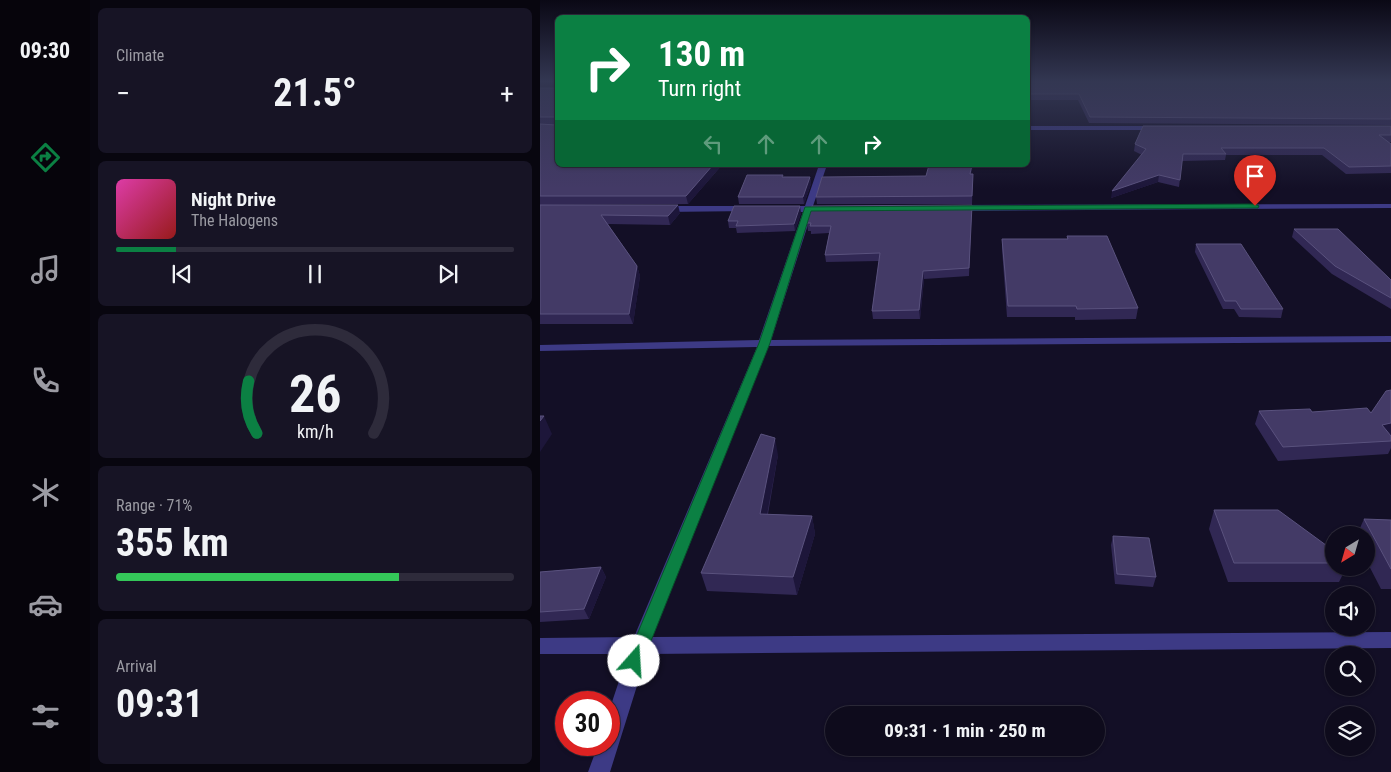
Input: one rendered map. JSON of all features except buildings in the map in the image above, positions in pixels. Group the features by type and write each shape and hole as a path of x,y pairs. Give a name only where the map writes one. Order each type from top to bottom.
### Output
{"street":[{"path":"1030,128 1165,128"},
{"path":"620,707 640,645 764,343 822,167"},
{"path":"946,208 1391,206"},
{"path":"778,209 838,208"},
{"path":"649,209 758,209"},
{"path":"540,348 764,343 1391,339"},
{"path":"540,646 1391,640"},
{"path":"599,772 604,756"}],"route":[{"path":"634,661 764,343 808,209 1255,206"}]}
